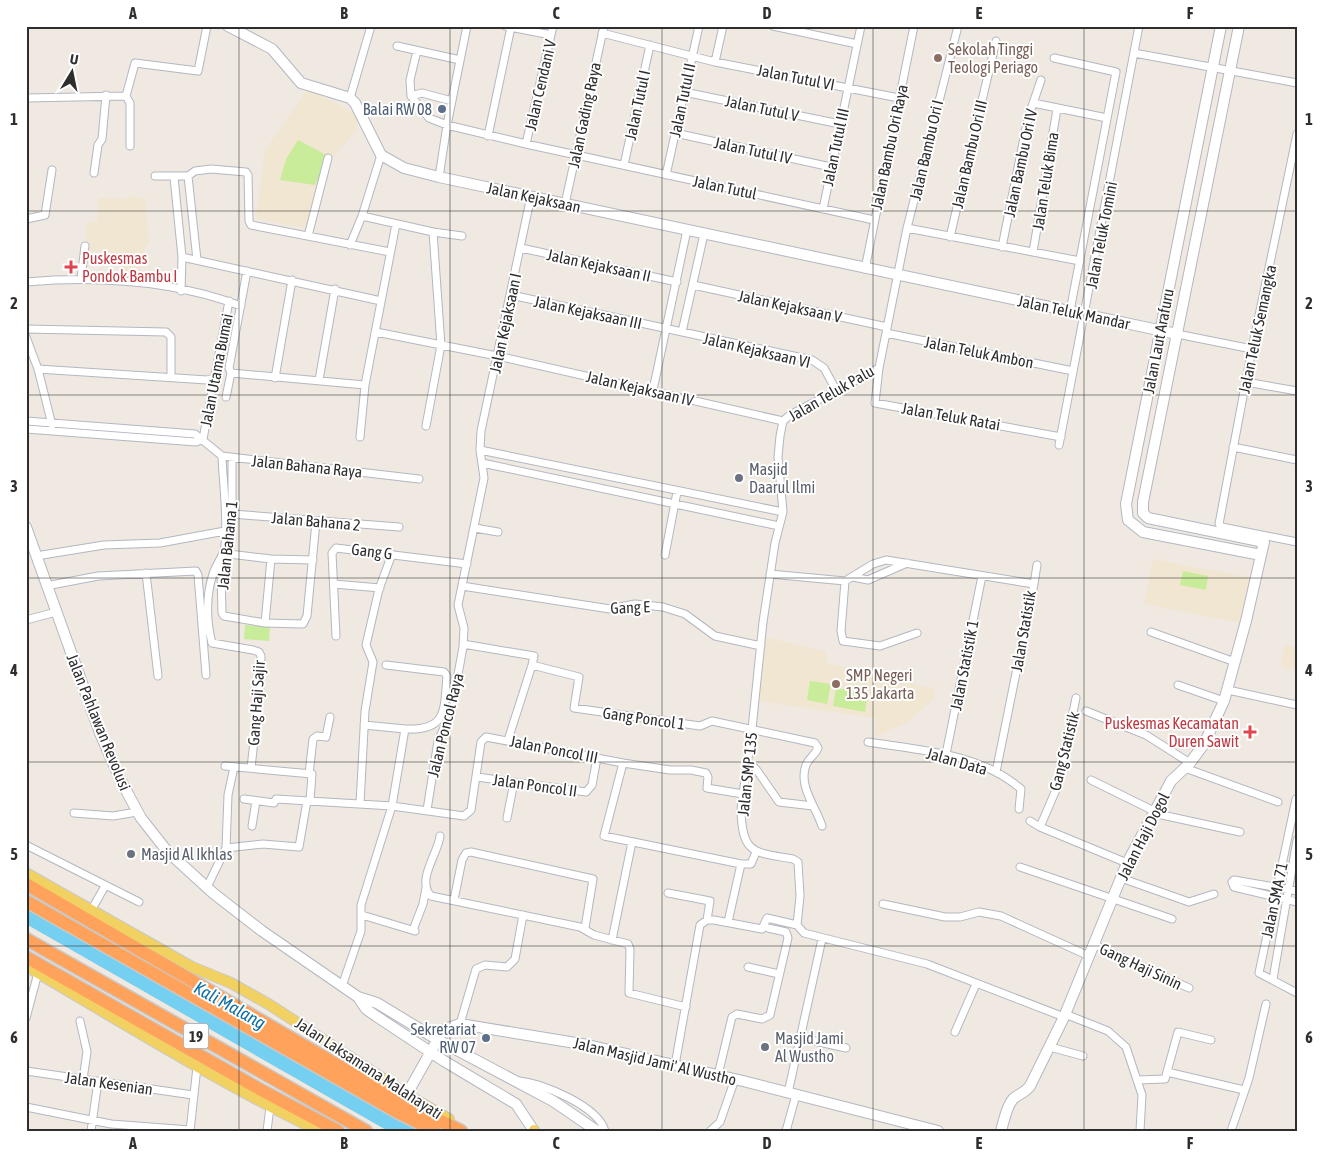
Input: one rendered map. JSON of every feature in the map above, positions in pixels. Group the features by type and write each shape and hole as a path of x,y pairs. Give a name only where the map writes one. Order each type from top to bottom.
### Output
{"highway":[{"path":"29,878 176,972 394,1098 461,1131"},
{"name":"19","path":"26,902 435,1131"},
{"name":"19","path":"26,939 366,1131"},
{"path":"26,957 338,1131"}],"main road":[{"name":"Jalan Laksamana Malahayati","path":"26,869 29,878 92,909 192,967 231,983 283,1013 466,1131"},
{"path":"26,966 197,1067 270,1107 319,1131"}],"street":[{"path":"130,146 130,103 126,96 135,63 198,71 207,26"},
{"path":"228,26 245,29 272,49 301,83 350,98 355,103 381,155 362,216 350,245"},
{"path":"350,98 371,26"},
{"path":"439,178 447,125 467,26"},
{"name":"Jalan Cendani V","path":"526,144 553,26"},
{"name":"Jalan Tutul II","path":"666,174 699,26"},
{"path":"715,62 723,26"},
{"path":"773,26 857,44"},
{"name":"Jalan Tutul III","path":"822,208 861,26"},
{"name":"Jalan Bambu Ori Raya","path":"865,269 914,26"},
{"name":"Jalan Bambu Ori I","path":"897,275 950,51 958,26"},
{"name":"Jalan Teluk Tomini","path":"1060,445 1139,26"},
{"name":"Jalan Laut Arafuru","path":"1221,26 1126,504 1128,520 1143,532 1261,554"},
{"name":"Jalan Laut Arafuru","path":"1239,26 1143,502 1143,513 1148,518 1264,539"},
{"path":"488,136 508,27 551,35"},
{"name":"Jalan Tutul VI","path":"603,30 650,45 715,62 899,98"},
{"name":"Jalan Gading Raya","path":"565,204 603,30"},
{"name":"Jalan Bambu Ori III","path":"950,237 996,41"},
{"name":"Jalan Tutul I","path":"624,166 650,45"},
{"path":"397,46 460,60"},
{"path":"417,51 410,80 411,96 422,93 452,101"},
{"path":"1134,53 1297,83"},
{"name":"Jalan Teluk Tomini","path":"1054,58 1116,72 1070,311"},
{"name":"Jalan Bambu Ori IV","path":"1002,246 1028,118 1041,80"},
{"name":"Jalan Tutul V","path":"684,92 840,124"},
{"path":"94,173 98,145 102,139 106,95"},
{"path":"26,98 126,96"},
{"name":"Jalan Tutul","path":"411,96 429,118 488,136 874,220"},
{"path":"1033,103 1107,118"},
{"name":"Jalan Teluk Bima","path":"1033,252 1057,109"},
{"name":"Jalan Tutul IV","path":"675,133 831,167"},
{"name":"Jalan Teluk Semangka","path":"1264,539 1219,524 1252,349 1295,157 1297,134"},
{"name":"Jalan Kejaksaan","path":"381,155 404,168 439,178 897,275"},
{"path":"308,236 328,158"},
{"path":"155,176 188,176 203,169 246,172 248,176 249,221 251,225 390,252"},
{"path":"26,219 45,215 52,170"},
{"path":"188,176 197,260"},
{"path":"174,177 182,257 181,291"},
{"name":"Jalan Kejaksaan I","path":"480,450 481,431 531,196"},
{"path":"362,216 433,232 462,236"},
{"path":"360,436 365,385 396,224"},
{"path":"907,228 1080,261"},
{"path":"653,390 687,230"},
{"path":"426,426 441,345 433,232"},
{"path":"682,332 704,234"},
{"path":"81,279 85,246"},
{"name":"Jalan Kejaksaan II","path":"521,248 677,282"},
{"path":"182,257 335,289 381,301"},
{"path":"226,397 230,373 229,368 247,271"},
{"name":"Jalan Teluk Mandar","path":"897,275 1252,349"},
{"name":"Jalan Teluk Palu","path":"782,512 778,457 783,421 790,415 879,368 897,275"},
{"path":"26,282 81,279 134,282 181,291 241,306"},
{"path":"275,378 292,280"},
{"name":"Jalan Kejaksaan V","path":"693,285 886,330"},
{"path":"319,380 335,289"},
{"name":"Jalan Kejaksaan III","path":"510,295 666,329"},
{"name":"Jalan Utama Bumai","path":"203,439 229,302"},
{"path":"26,329 166,332 171,336 171,377"},
{"name":"Jalan Kejaksaan VI","path":"666,329 812,360 824,368 836,390"},
{"name":"Jalan Teluk Ambon","path":"886,330 1073,371"},
{"name":"Jalan Kejaksaan IV","path":"376,332 653,390 783,421"},
{"path":"26,337 38,369 54,431"},
{"name":"Jalan Teluk Ratai","path":"879,368 875,403 1061,437"},
{"path":"38,369 207,380 215,378"},
{"path":"230,373 365,385"},
{"path":"1246,382 1297,391"},
{"path":"26,421 108,431"},
{"path":"26,429 195,434 222,456"},
{"path":"1233,447 1297,460"},
{"path":"480,450 782,512"},
{"name":"Jalan Poncol Raya","path":"427,810 438,741 451,713 463,644 464,628 458,611 484,478 480,450"},
{"name":"Jalan Bahana Raya","path":"222,456 419,479"},
{"name":"Gang Haji Sajir","path":"222,456 224,550 213,572 210,586 208,600 209,627 212,643 252,650 258,652 260,656 260,687 251,768"},
{"name":"Jalan Bahana 1","path":"232,458 232,514 229,554 222,572 222,613 228,619 265,623 298,625 305,621 313,560"},
{"path":"482,463 778,526"},
{"path":"665,555 678,492"},
{"name":"Jalan SMP 135","path":"756,852 747,844 741,822 743,794 770,574 782,512"},
{"name":"Jalan Bahana 2","path":"232,514 399,527"},
{"path":"229,554 271,559 313,560 316,522"},
{"name":"Jalan Pahlawan Revolusi","path":"26,527 29,540 100,733 137,812 167,851 207,888 262,931 358,997 366,1009 431,1053 516,1104 534,1131"},
{"path":"475,528 498,532"},
{"path":"36,556 94,546 160,542 225,531"},
{"path":"1264,539 1297,542"},
{"name":"Jalan Haji Dogol","path":"1001,1131 1008,1106 1016,1097 1026,1092 1030,1086 1065,1016 1127,863 1153,810 1171,781 1188,766 1210,732 1224,701 1264,539"},
{"name":"Gang G","path":"336,636 332,553 336,548 467,564"},
{"path":"360,804 364,725 373,662 366,645 380,588 392,554"},
{"path":"265,623 271,559"},
{"name":"Jalan Statistik","path":"845,581 880,561 886,560 1034,584 996,772"},
{"name":"Jalan Statistik","path":"853,577 868,580 907,563"},
{"path":"1034,584 1037,565"},
{"path":"46,586 98,576 196,571 198,575 206,675"},
{"path":"146,573 158,676"},
{"path":"770,574 845,581 841,632 843,641 880,646 917,633"},
{"name":"Jalan Statistik 1","path":"946,754 982,576"},
{"path":"334,584 380,588"},
{"name":"Gang E","path":"462,586 610,609 642,604 663,607 685,614 715,636 761,646"},
{"path":"26,620 56,612"},
{"path":"1151,632 1235,662"},
{"path":"463,644 534,656 508,740"},
{"path":"364,725 420,730 430,728 436,723 445,704 447,676 444,672 386,665"},
{"name":"Gang Poncol 1","path":"532,665 579,677 574,708 700,726 712,721 800,738 817,744 816,753 808,761 804,771 805,784 813,806"},
{"path":"1178,685 1224,701"},
{"path":"1228,690 1297,705"},
{"name":"Gang Statistik","path":"1040,827 1058,784 1076,698"},
{"path":"1086,711 1146,735 1188,766 1278,802"},
{"path":"308,774 313,739 317,736 326,737 330,717"},
{"path":"342,986 357,944 362,915 361,905 392,806 404,729"},
{"name":"Jalan Poncol II","path":"427,810 457,816 468,814 477,776 481,742 486,736"},
{"name":"Jalan Poncol III","path":"486,736 623,763 706,773 708,777 707,788 743,794"},
{"name":"Jalan Data","path":"868,742 946,754 996,772 1021,789 1019,809"},
{"name":"Jalan Poncol II","path":"477,776 586,792 592,785 597,758"},
{"path":"747,762 756,769 779,802 813,806 822,826"},
{"path":"623,763 604,836 741,864 751,864 756,852 793,859 798,862 800,896 797,925"},
{"path":"225,766 313,775 299,847 263,844 226,848"},
{"path":"207,888 226,848 228,795 234,767"},
{"path":"1092,780 1153,810 1176,819 1240,832"},
{"path":"507,818 514,782"},
{"name":"Jalan SMA 71","path":"1296,798 1275,887 1258,973 1273,979 1285,900 1297,840"},
{"path":"244,799 274,803 276,799 427,810"},
{"path":"252,826 256,800"},
{"path":"74,813 113,816 137,812"},
{"path":"1030,821 1040,827 1127,863"},
{"path":"362,915 414,930 419,920 428,869 438,849 440,836"},
{"path":"612,940 632,842"},
{"path":"26,845 139,902"},
{"path":"454,900 462,860 466,853 471,852 593,879 585,928"},
{"path":"728,922 741,864"},
{"path":"1020,866 1172,919"},
{"path":"1121,878 1189,902 1214,894"},
{"path":"1297,890 1234,880 1232,882 1234,887 1297,902"},
{"path":"92,909 105,886"},
{"path":"426,888 431,896 585,928 594,935 629,944 629,993 686,1007"},
{"path":"668,893 710,901 707,920"},
{"path":"883,904 945,917 987,912 1001,916 1089,956"},
{"path":"407,1094 447,1027 460,1024 476,969 485,964 507,968 515,958 523,915"},
{"path":"675,1065 700,925 707,920 762,929 767,918 797,925 804,933 822,939 926,964 1114,1035 1126,1047 1138,1080 1143,1102 1140,1131"},
{"path":"718,1075 732,1017 737,1014 767,1018 787,935 786,932 768,928"},
{"path":"786,1131 801,1038 822,939"},
{"name":"Gang Haji Sinin","path":"1093,944 1189,988"},
{"path":"748,967 779,974"},
{"path":"26,1018 38,974"},
{"path":"1273,979 1297,993"},
{"path":"955,1032 976,984"},
{"name":"Jalan Pahlawan Revolusi","path":"358,997 377,1003 438,1040 582,1118 598,1131"},
{"path":"1231,1131 1244,1090 1266,1004"},
{"path":"80,1021 87,1052 83,1079"},
{"name":"Jalan Masjid Jami' Al Wustho","path":"460,1024 588,1045 735,1079 938,1131"},
{"path":"1138,1080 1165,1079 1178,1032 1211,1040"},
{"path":"801,1038 846,1048"},
{"path":"1050,1047 1082,1056"},
{"path":"26,1107 92,1121 190,1130 197,1067"},
{"name":"Jalan Kesenian","path":"26,1071 193,1094"},
{"path":"1166,1072 1244,1090"},
{"path":"710,1131 720,1122 735,1079"},
{"path":"91,1131 98,1081"},
{"path":"516,1081 532,1082 562,1094 595,1116 604,1131"},
{"path":"267,1131 270,1107"}],"shaded area":[{"path":"308,89 358,115 356,131 328,163 308,229 256,218 265,150"},
{"path":"130,196 145,199 149,244 145,247 139,276 120,273 123,265 109,252 86,251 86,223 97,222 99,198 126,199"},
{"path":"1153,559 1251,578 1241,623 1144,604"},
{"name":"SMP Negeri 135 Jakarta","path":"764,637 826,652 827,663 935,689 934,699 906,723 874,737 876,718 759,701"},
{"path":"1285,645 1297,647 1297,670 1281,667"}],"green space":[{"path":"298,140 330,157 315,185 280,180 286,159"},
{"path":"1183,571 1208,576 1206,590 1180,585"},
{"path":"245,625 270,627 269,641 244,639"},
{"path":"810,681 831,684 827,704 807,700"},
{"path":"836,688 868,693 865,712 833,706"}],"water":[{"path":"26,904 435,1131 388,1131 26,924"}],"place":[{"name":"Sekolah Tinggi Teologi Periago","path":"938,58"},
{"name":"Balai RW 08","path":"442,109"},
{"name":"Puskesmas Pondok Bambu I","path":"71,267"},
{"name":"Masjid Daarul Ilmi","path":"739,478"},
{"name":"SMP Negeri 135 Jakarta","path":"836,684"},
{"name":"Puskesmas Kecamatan Duren Sawit","path":"1250,732"},
{"name":"Masjid Al Ikhlas","path":"131,854"},
{"name":"Sekretariat RW 07","path":"486,1038"},
{"name":"Masjid Jami Al Wustho","path":"765,1047"}],"water label":[{"name":"Kali Malang","path":"230,1005"}]}
